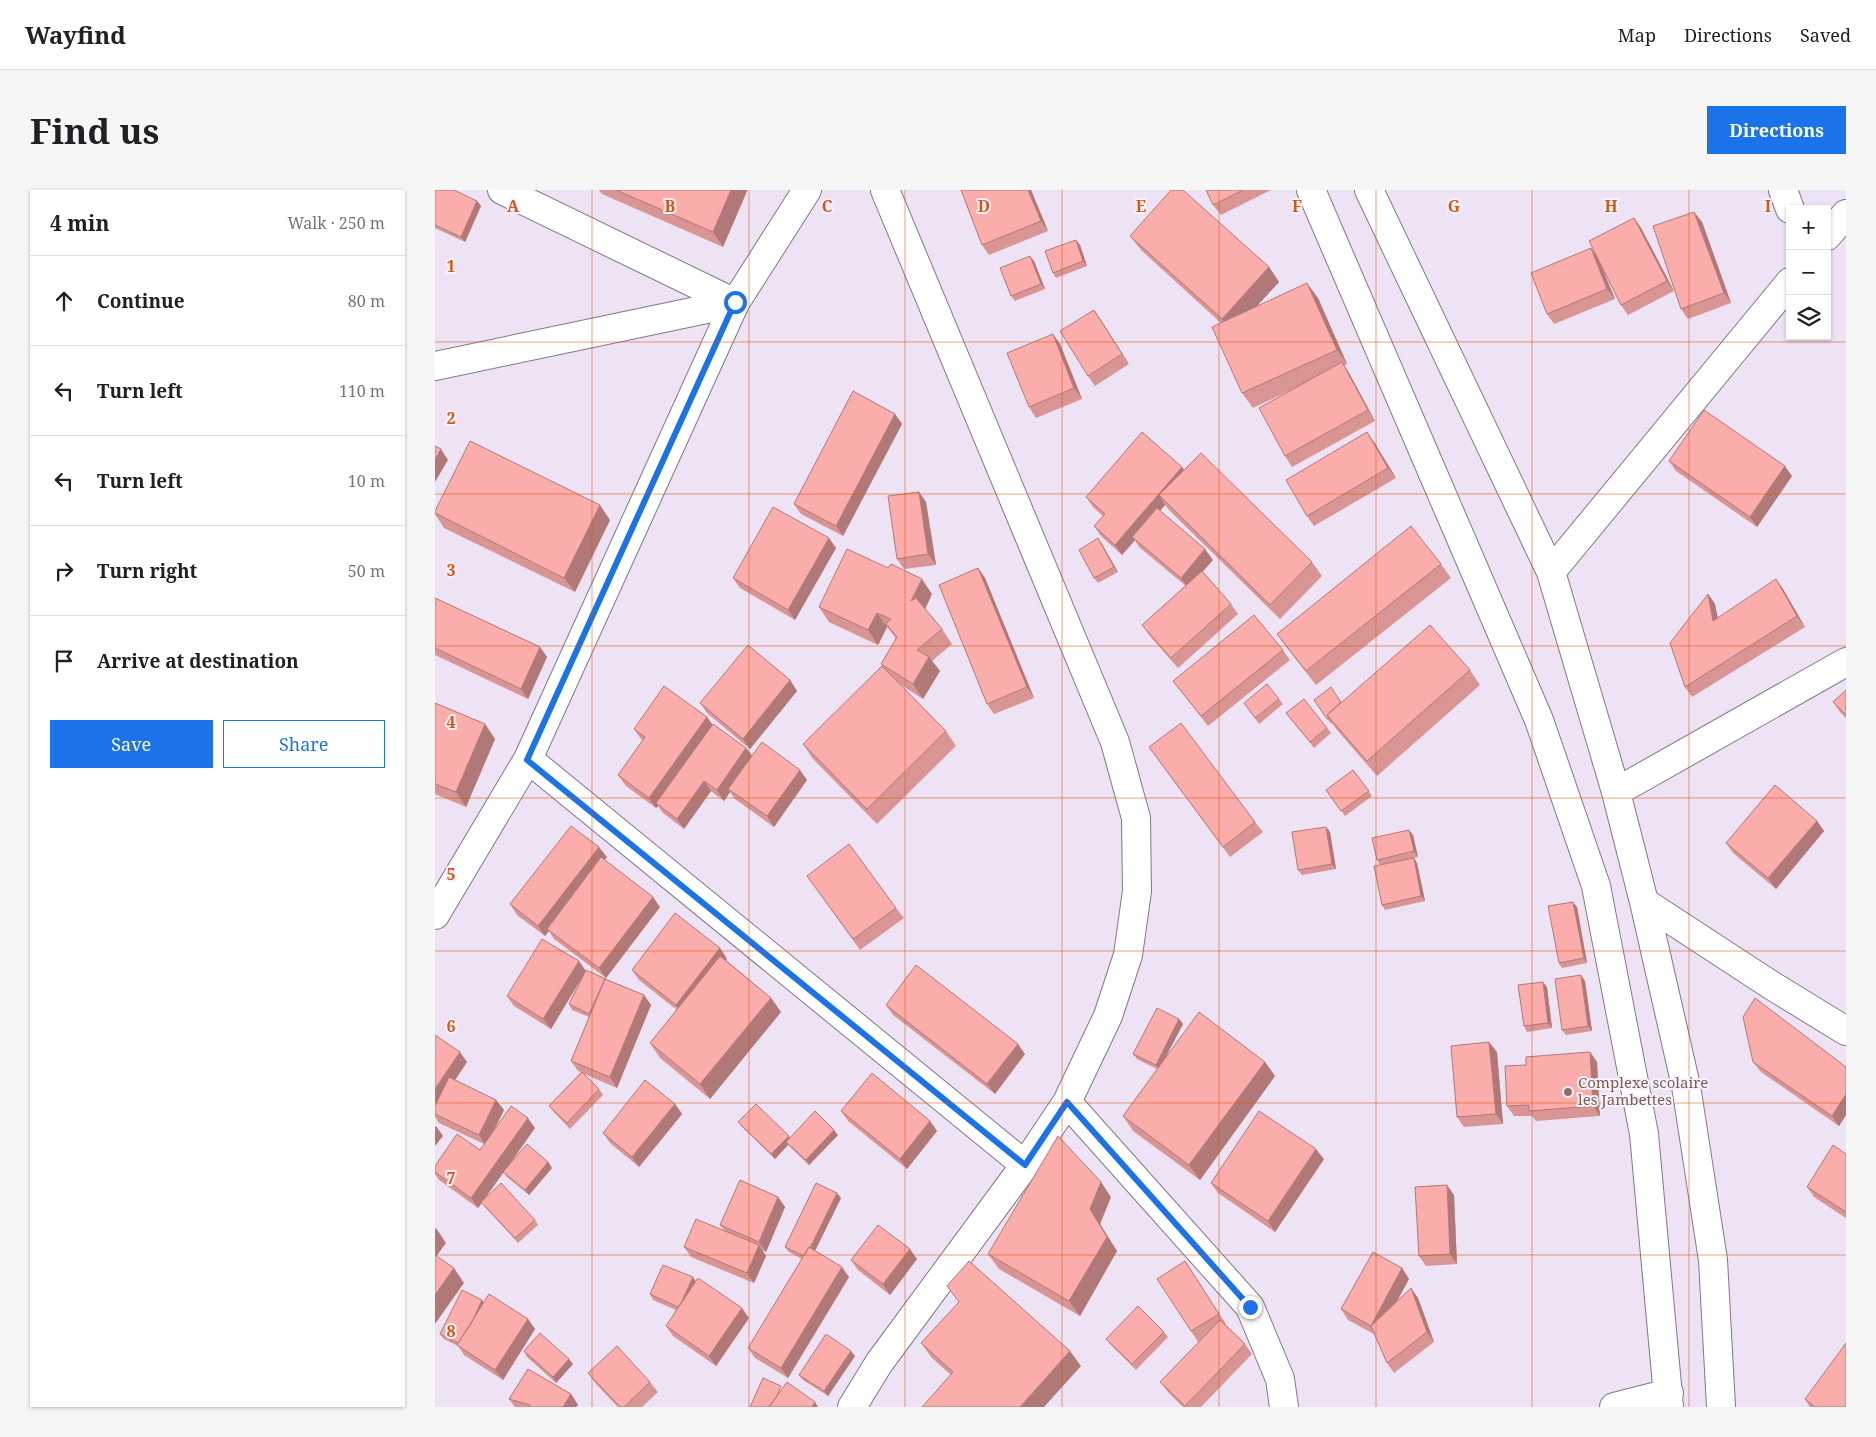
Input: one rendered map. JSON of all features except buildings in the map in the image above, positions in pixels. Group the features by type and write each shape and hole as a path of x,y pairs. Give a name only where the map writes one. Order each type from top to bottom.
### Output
{"street":[{"path":"502,190 735,302"},
{"path":"435,915 527,760 735,302 807,190"},
{"path":"852,1407 879,1364 1025,1165 1067,1102 1108,1016 1128,955 1137,892 1136,818 1115,742 885,190"},
{"path":"1311,190 1539,720 1596,886 1644,1134 1669,1400 1614,1407"},
{"path":"1369,190 1551,572 1616,792 1644,902 1686,1086 1713,1260 1726,1404"},
{"path":"1783,190 1789,205"},
{"path":"1831,231 1846,214"},
{"path":"1551,572 1786,287"},
{"path":"435,366 735,302"},
{"path":"1616,792 1846,662"},
{"path":"527,760 1025,1165"},
{"path":"1644,902 1771,985 1846,1030"},
{"path":"1067,1102 1250,1307 1280,1379 1284,1407"}],"place":[{"name":"Complexe scolaire les Jambettes","path":"1568,1092"}],"route":[{"path":"735,302 527,760 1025,1165 1067,1102 1250,1307"}]}
